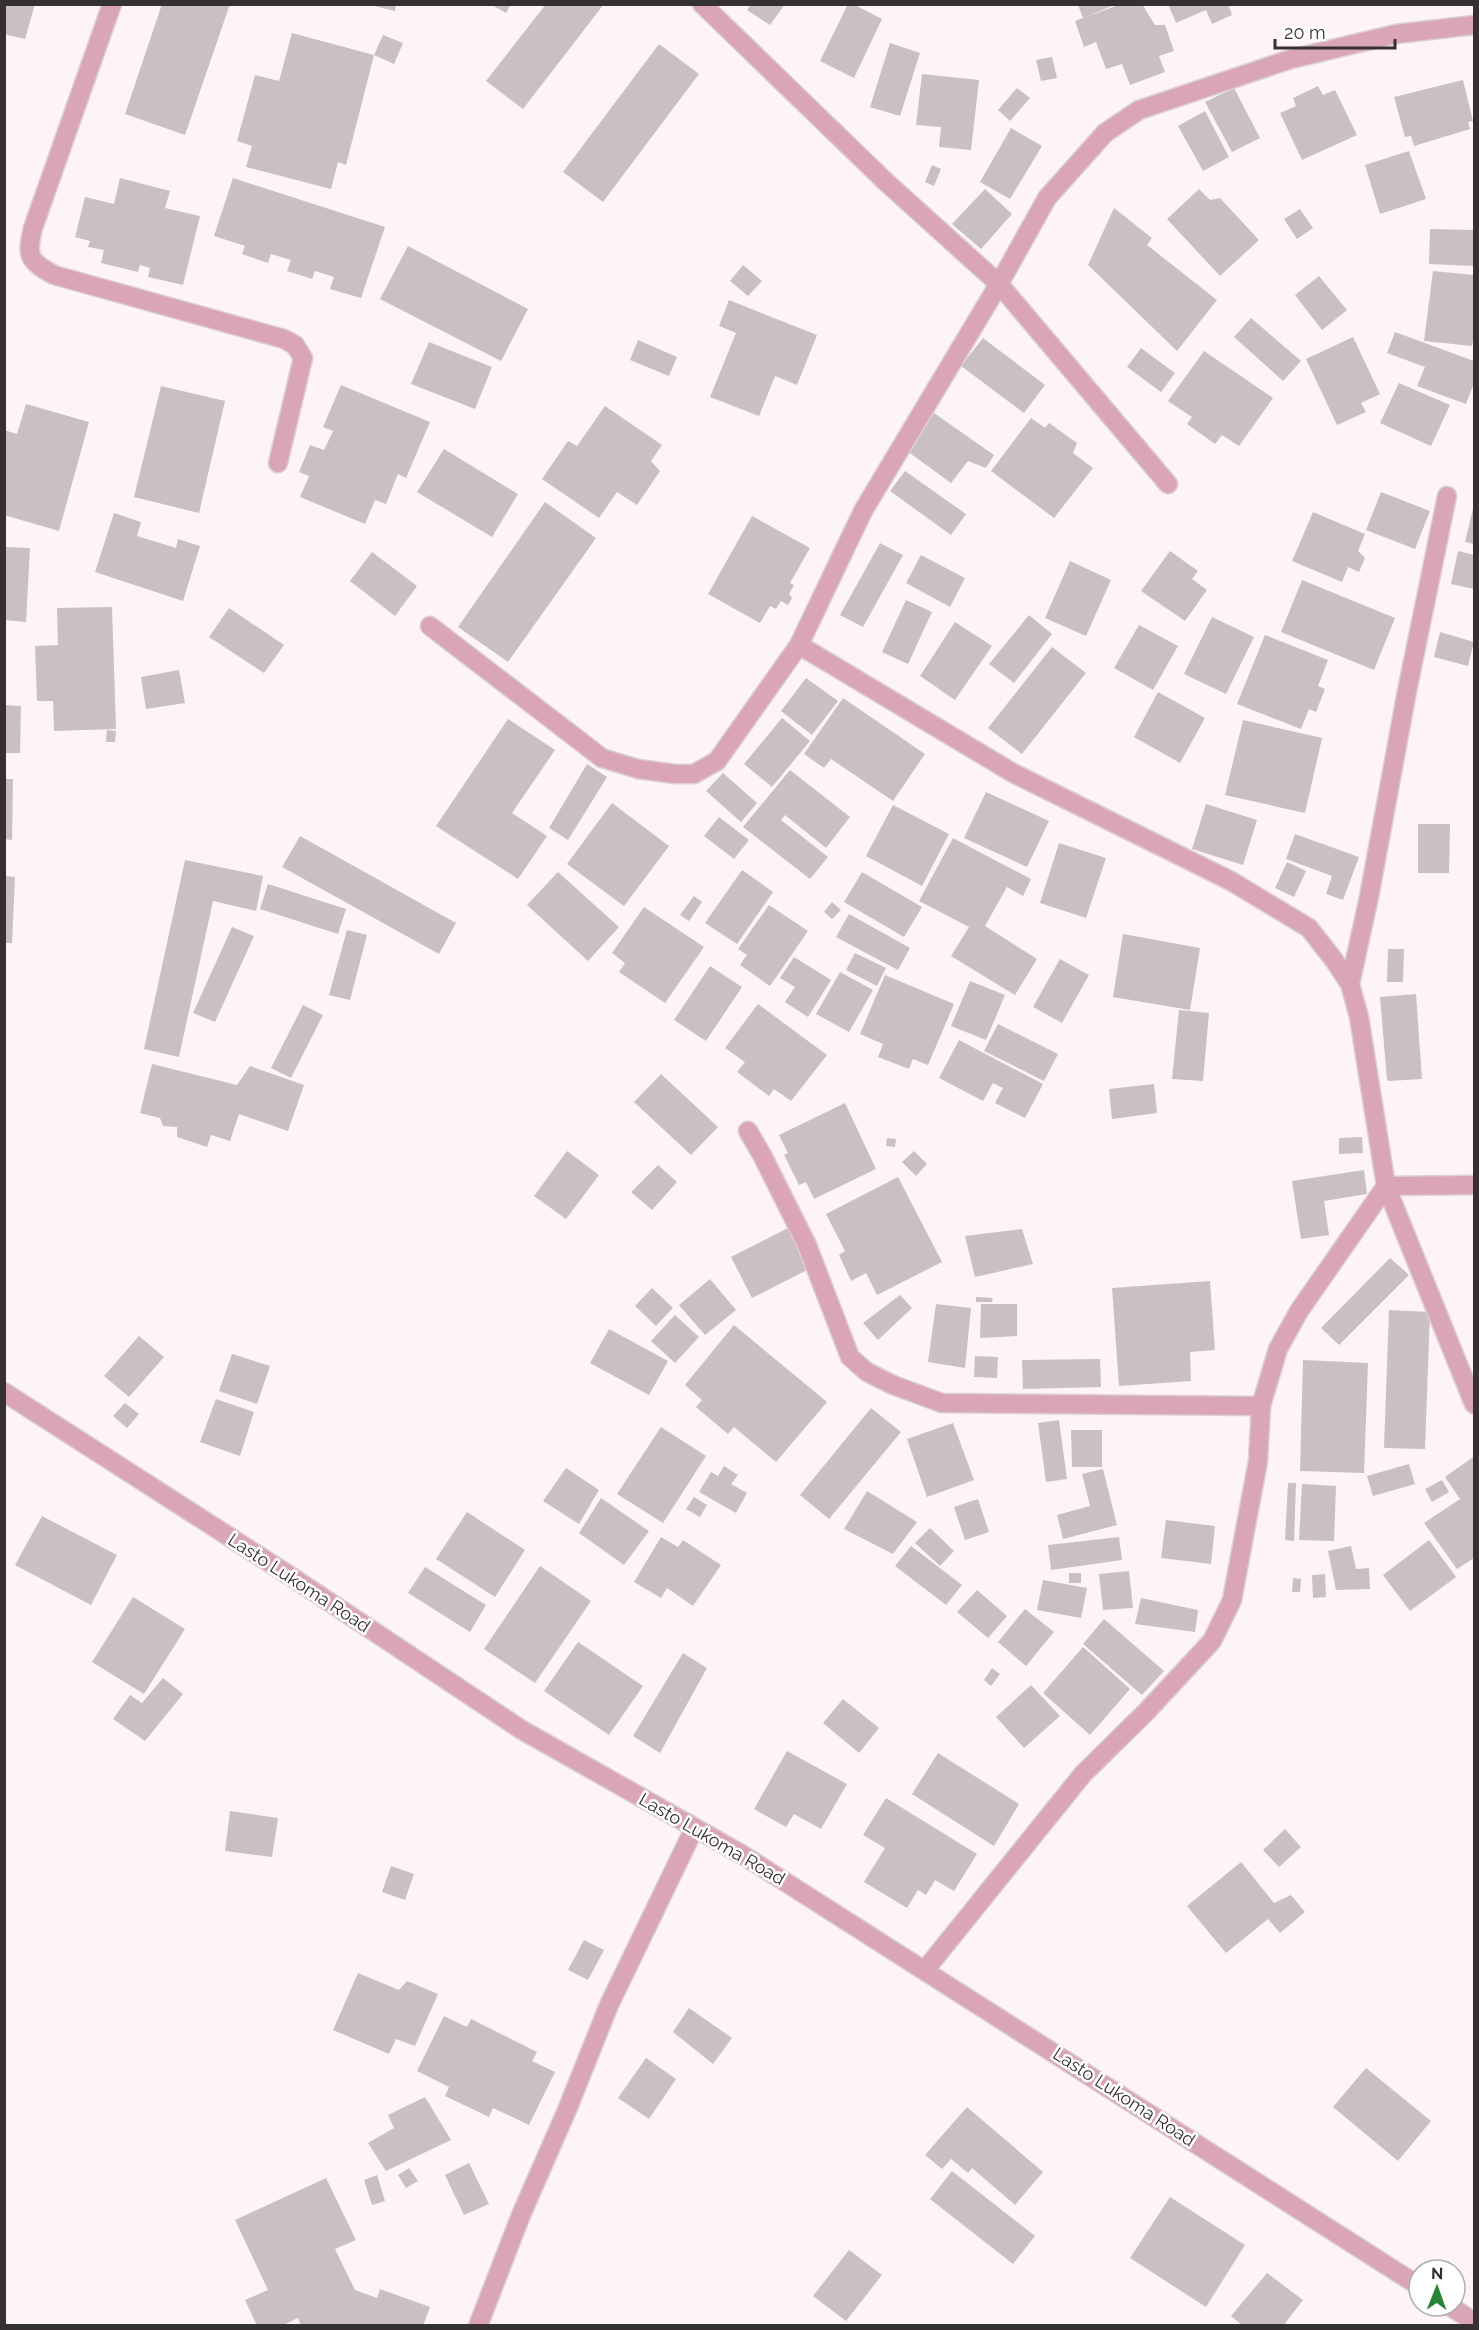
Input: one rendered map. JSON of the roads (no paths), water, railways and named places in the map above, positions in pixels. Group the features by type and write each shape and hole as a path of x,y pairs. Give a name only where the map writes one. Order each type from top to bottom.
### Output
{"street":[{"path":"112,4 28,248 35,264 54,275 284,339 295,345 303,358 278,464"},
{"path":"702,4 886,182 999,284 1168,484"},
{"path":"430,626 602,758 638,769 675,774 694,774 717,761 799,645 863,511 999,284 1047,198 1105,133 1139,110 1291,59 1396,34 1474,24"},
{"path":"1350,984 1447,496"},
{"path":"799,645 1013,773 1231,881 1309,928 1350,984 1359,1017 1386,1186 1474,1404"},
{"path":"748,1131 807,1245 850,1356 867,1372 893,1385 942,1403 1261,1406"},
{"path":"1386,1186 1474,1185"},
{"path":"925,1970 1083,1774 1147,1711 1212,1641 1233,1600 1258,1461 1261,1406 1278,1349 1299,1311 1386,1186"},
{"name":"Lasto Lukoma Road","path":"4,1392 522,1730 743,1855 1407,2278"},
{"path":"478,2325 609,2005 694,1829"}]}
